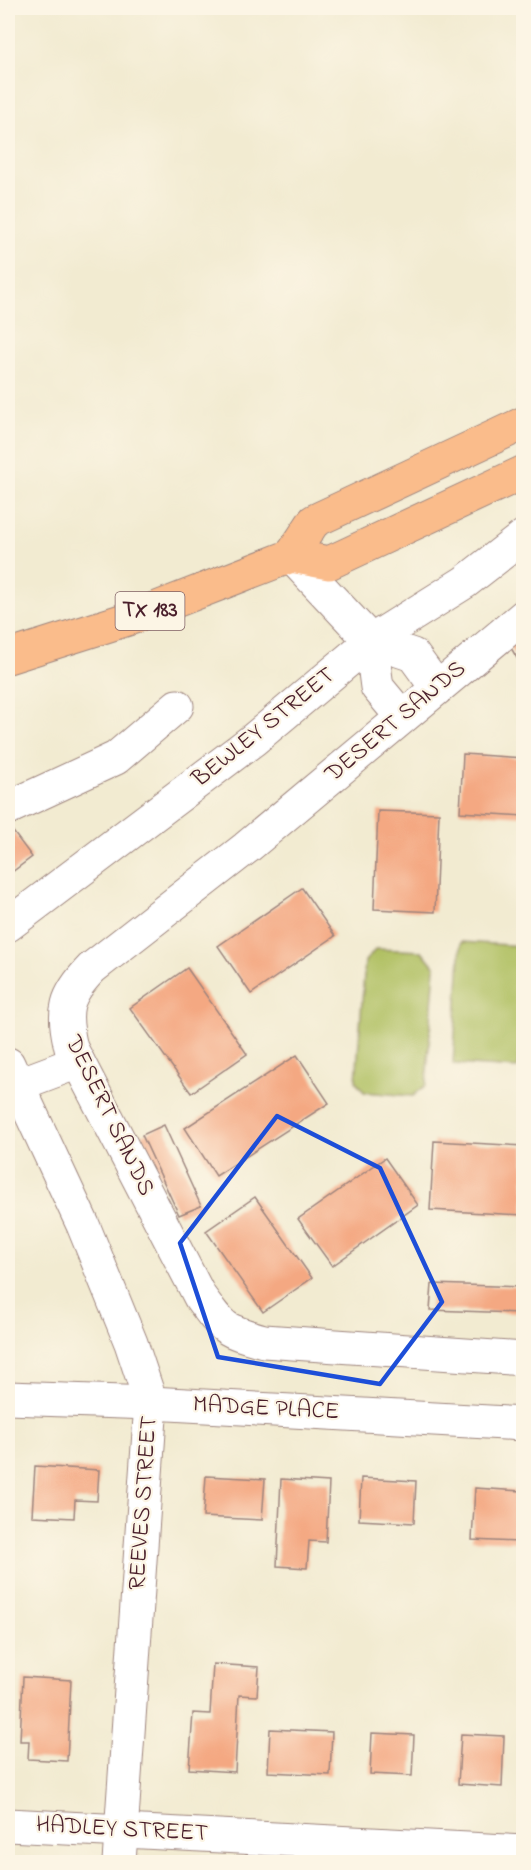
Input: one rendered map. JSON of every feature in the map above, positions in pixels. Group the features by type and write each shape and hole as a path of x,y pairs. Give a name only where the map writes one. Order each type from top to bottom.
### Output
{"main road":[{"path":"524,423 314,521 291,556 328,563 524,472"},
{"name":"TX 183","path":"8,657 134,617 291,556"}],"street":[{"name":"BEWLEY STREET","path":"8,925 253,740 371,641 465,582 524,536"},
{"path":"291,556 371,641 413,655 437,688"},
{"name":"DESERT SANDS","path":"524,616 246,848 92,968 78,983 67,1001 66,1028 71,1048 200,1297 221,1325 232,1332 264,1341 524,1359"},
{"path":"371,641 378,687 402,717"},
{"path":"8,808 116,758 177,706"},
{"path":"12,1075 78,1062"},
{"name":"REEVES STREET","path":"12,1075 82,1225 131,1343 151,1403 119,1863"},
{"name":"MADGE PLACE","path":"8,1398 151,1403 524,1424"},
{"name":"HADLEY STREET","path":"8,1825 524,1852"}],"highlighted area":[{"path":"277,1116 380,1168 442,1302 380,1384 218,1357 180,1243"}],"green space":[{"path":"461,942 523,946 518,1068 453,1064"},
{"path":"376,949 422,951 435,967 426,1085 413,1096 364,1092 356,1081 365,961"}],"building":[{"path":"524,634 524,670 508,643"},
{"path":"463,754 524,758 524,816 460,812"},
{"path":"378,811 439,813 435,912 374,909"},
{"path":"8,825 32,857 8,875"},
{"path":"302,888 335,936 251,994 218,946"},
{"path":"187,968 247,1054 191,1093 130,1008"},
{"path":"297,1055 329,1103 216,1176 185,1128"},
{"path":"164,1125 201,1206 179,1215 142,1135"},
{"path":"434,1141 524,1146 524,1215 430,1210"},
{"path":"385,1158 418,1205 332,1266 298,1219"},
{"path":"255,1197 312,1278 263,1312 206,1231"},
{"path":"432,1284 521,1287 520,1313 430,1310"},
{"path":"35,1466 99,1470 97,1501 75,1500 74,1518 32,1516"},
{"path":"206,1476 265,1479 262,1520 203,1517"},
{"path":"361,1478 416,1481 414,1523 359,1520"},
{"path":"281,1479 329,1482 326,1542 309,1541 307,1568 277,1566"},
{"path":"475,1488 522,1491 519,1542 472,1540"},
{"path":"213,1664 259,1667 257,1696 239,1695 235,1772 189,1769 193,1713 210,1714"},
{"path":"23,1677 71,1680 67,1761 28,1759 29,1741 20,1741"},
{"path":"270,1729 332,1732 330,1775 268,1772"},
{"path":"372,1733 414,1735 412,1776 370,1774"},
{"path":"461,1734 504,1736 502,1787 458,1784"}]}
